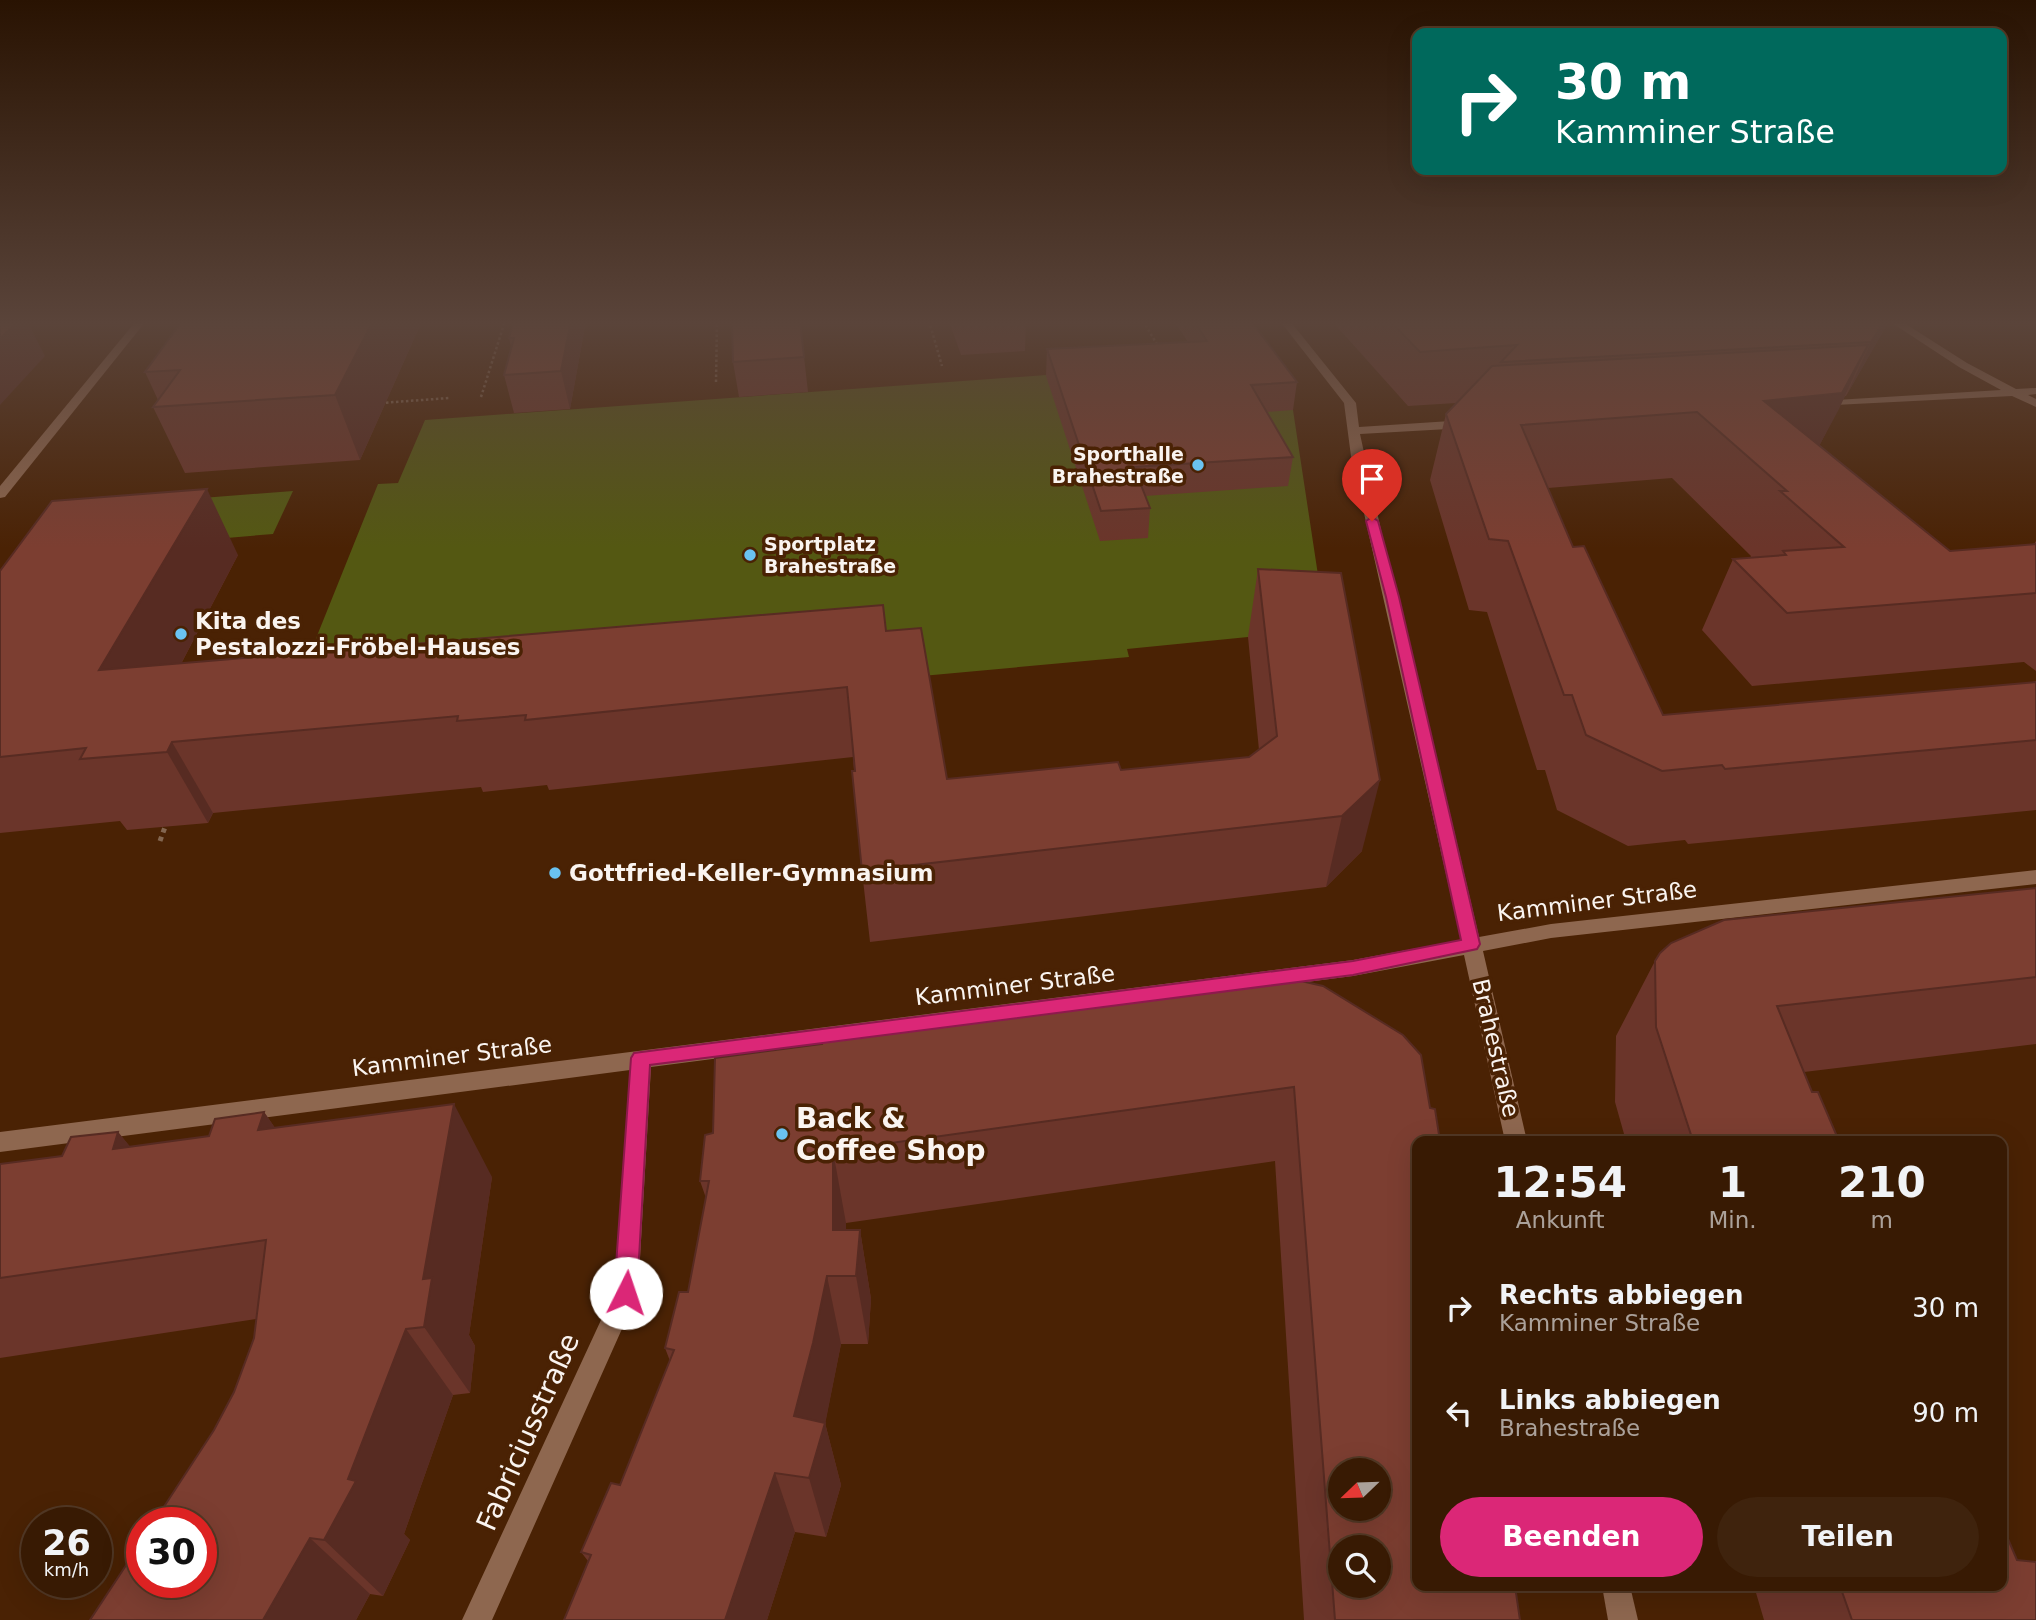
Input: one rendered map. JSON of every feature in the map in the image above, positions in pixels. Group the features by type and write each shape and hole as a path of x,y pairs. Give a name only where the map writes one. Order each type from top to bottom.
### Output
{"street":[{"path":"0,494 79,397"},
{"name":"Brahestraße","path":"1346,397 1350,402 1377,544 1392,597 1515,1136"},
{"path":"1806,404 1935,397"},
{"path":"1354,431 1484,423"},
{"name":"Kamminer Straße","path":"0,1142 1353,968 1551,931 2036,877"},
{"name":"Fabriciusstraße","path":"477,1620 626,1293 641,1058"},
{"path":"1617,1591 1623,1620"}],"path":[{"path":"379,403 449,398"},
{"path":"160,841 165,827"}],"shaded area":[{"path":"748,397 1206,397 1293,410 1328,641 1248,637 1127,649 1129,657 280,728 378,484 398,483 425,420"},
{"path":"293,491 273,534 109,548 138,503"}],"building":[{"path":"161,397 311,397 153,407"},
{"path":"1063,397 1258,397 1293,457 1134,467 1150,508 1101,511"},
{"path":"1463,397 1807,397 1764,401 1950,551 2036,544 2036,593 1787,613 1733,559 1786,555 1783,551 1844,547 1780,491 1787,491 1697,412 1521,425 1573,547 1584,546 1663,715 2036,682 2036,740 1725,769 1722,765 1662,771 1586,735 1572,695 1564,695 1508,541 1489,539 1446,414"},
{"path":"207,489 99,670 883,605 886,631 921,628 947,779 1118,762 1121,770 1249,757 1277,736 1258,569 1341,573 1380,780 1342,816 862,871 847,687 525,720 526,715 457,721 458,716 172,742 167,752 80,759 86,748 0,757 0,571 52,501"},
{"path":"2036,888 2036,977 1777,1006 1812,1092 1818,1092 1837,1136 1691,1136 1656,1027 1655,961 1671,943 1724,920"},
{"path":"1301,981 1323,986 1403,1035 1421,1055 1430,1108 1435,1109 1439,1136 1412,1136 1412,1591 1516,1591 1520,1620 1335,1620 1333,1598 1391,1598 1391,1535 1328,1535 1294,1087 833,1151 833,1230 860,1230 856,1276 827,1276 794,1416 825,1423 809,1478 775,1473 725,1620 564,1620 591,1555 581,1552 611,1483 620,1485 674,1350 665,1348 679,1292 688,1292 709,1181 700,1181 705,1135 713,1133 715,1058 822,1044 821,1039 1254,983 1255,986"},
{"path":"454,1104 423,1279 432,1278 424,1327 406,1329 348,1479 356,1481 324,1540 310,1538 263,1620 90,1620 104,1598 112,1598 112,1587 126,1565 126,1598 217,1598 217,1507 164,1507 214,1430 234,1392 254,1338 266,1240 0,1278 0,1164 62,1156 71,1137 118,1132 113,1149 209,1136 215,1119 264,1112 258,1130"},
{"path":"2007,1537 2017,1560 2036,1562 2036,1620 1852,1620 1842,1591 2007,1591"}],"place":[{"name":"Sporthalle Brahestraße","path":"1198,465"},
{"name":"Sportplatz Brahestraße","path":"750,555"},
{"name":"Kita des Pestalozzi-Fröbel-Hauses","path":"181,634"},
{"name":"Gottfried-Keller-Gymnasium","path":"555,873"},
{"name":"Back & Coffee Shop","path":"782,1134"}],"route":[{"path":"626,1293 641,1058 1353,968 1471,944 1392,597 1372,521"}]}
